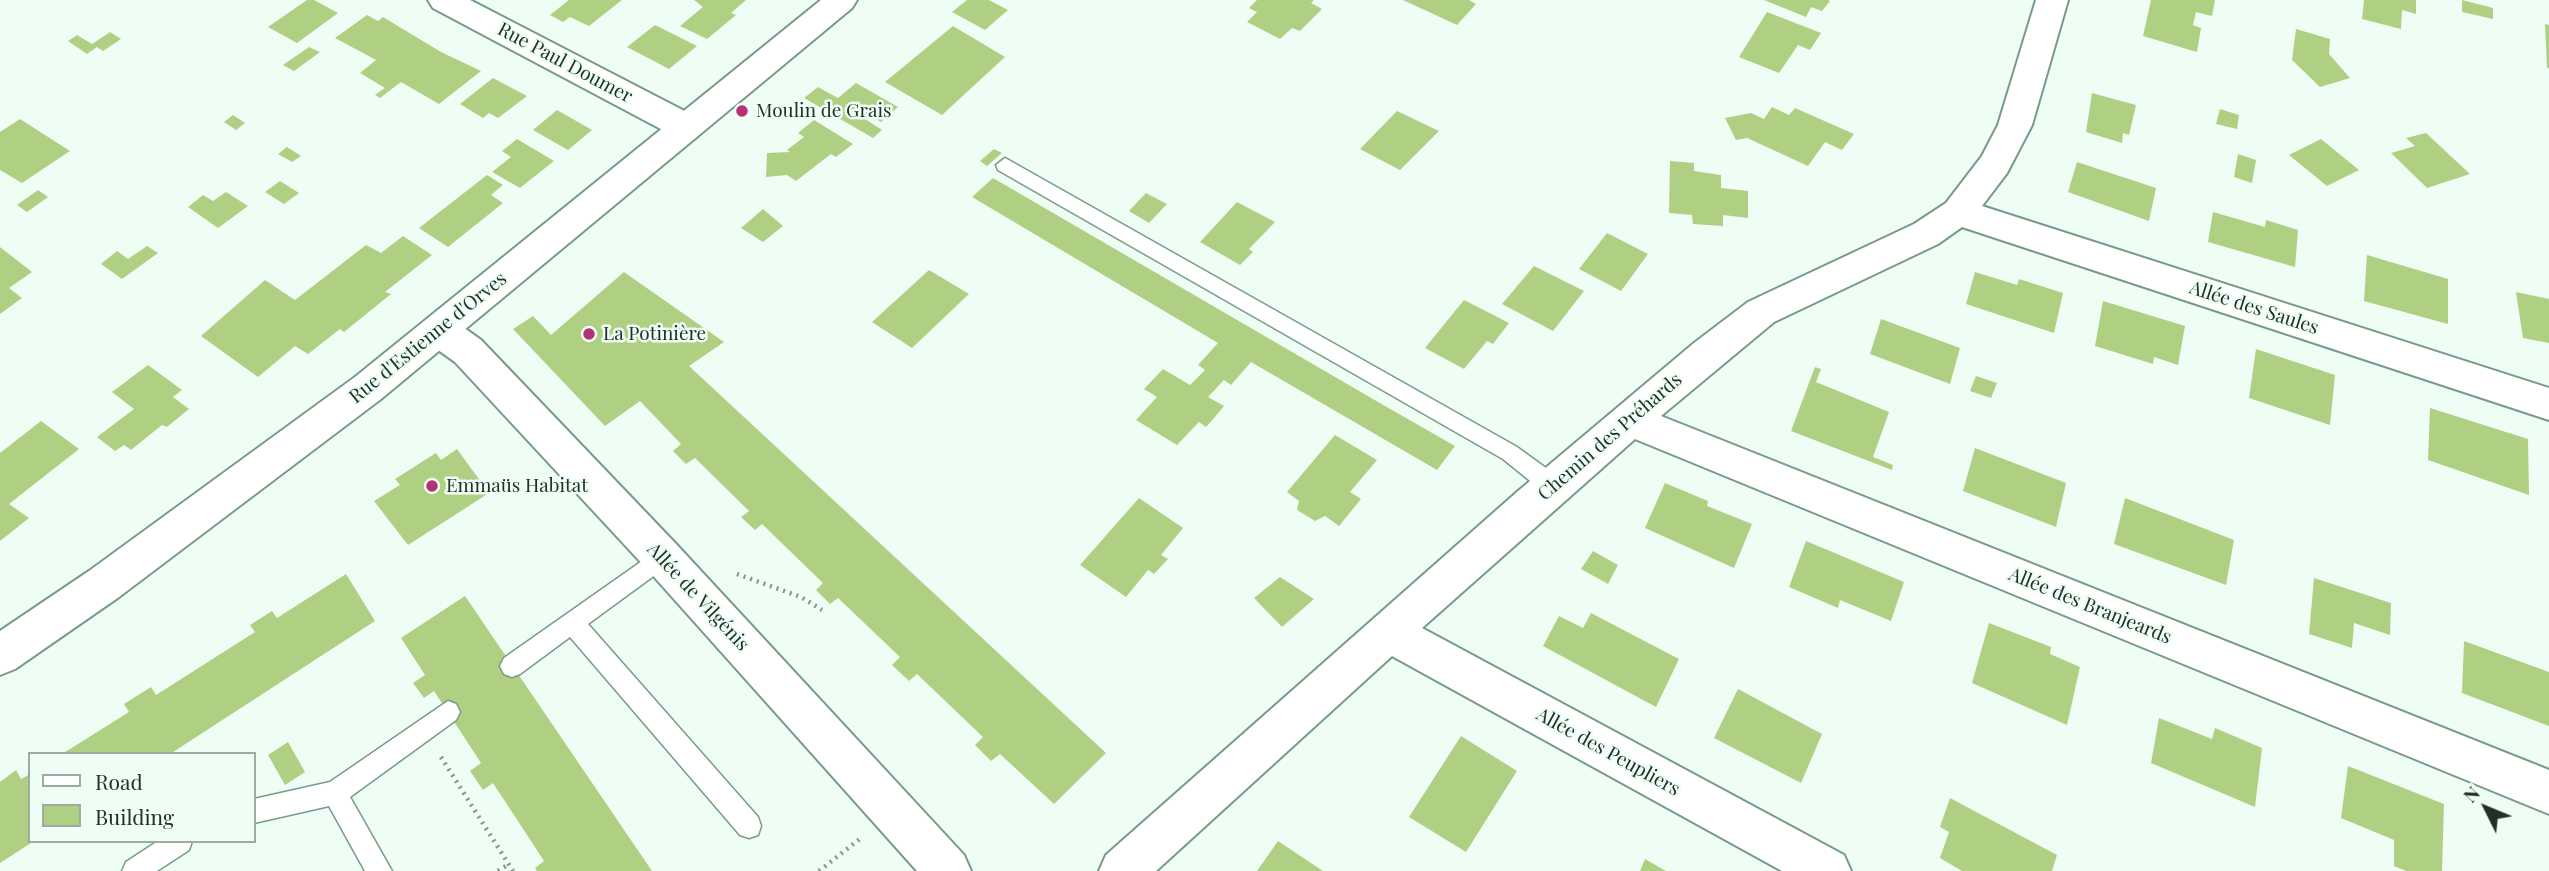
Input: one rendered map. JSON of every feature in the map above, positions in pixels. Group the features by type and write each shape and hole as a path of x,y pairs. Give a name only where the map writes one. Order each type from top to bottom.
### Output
{"street":[{"name":"Rue Paul Doumer","path":"444,0 686,127"},
{"name":"Rue d'Estienne d'Orves","path":"0,655 104,584 440,331 841,0"},
{"name":"Chemin des Préhards","path":"1122,871 1553,486 1761,312 1926,234 1958,212 1988,175 2015,125 2052,0"},
{"name":"Allée des Saules","path":"1958,212 2549,404"},
{"name":"Allée de Vilgénis","path":"440,331 468,351 662,556 948,871"},
{"name":"Allée des Branjeards","path":"1630,420 2549,792"},
{"name":"Allée des Peupliers","path":"1389,632 1828,871"}],"lane":[{"path":"1005,165 1510,453 1553,486"},
{"path":"512,666 662,556"},
{"path":"572,622 749,826"},
{"path":"256,811 335,793 448,712"},
{"path":"335,793 379,871"},
{"path":"135,871 177,843"}],"path":[{"path":"728,571 801,597 822,610"},
{"path":"424,729 513,871"},
{"path":"498,871 509,864"}],"building":[{"path":"307,0 314,0 338,13 297,43 268,27"},
{"path":"569,0 622,0 589,26 570,17 563,22 550,15"},
{"path":"694,0 746,0 731,13 736,15 707,39 680,26 703,7"},
{"path":"967,0 989,0 1008,10 985,30 952,12"},
{"path":"1257,0 1314,0 1311,3 1322,9 1300,31 1292,28 1280,39 1247,22 1257,12 1249,8"},
{"path":"1403,0 1469,0 1476,4 1457,25"},
{"path":"1764,0 1830,1 1822,11 1811,7 1806,17"},
{"path":"2151,0 2215,0 2212,16 2196,12 2193,25 2201,28 2197,52 2143,36"},
{"path":"2364,0 2416,0 2416,14 2402,10 2401,29 2362,19"},
{"path":"2462,0 2493,8 2493,19 2462,12"},
{"path":"1767,12 1821,33 1810,50 1798,45 1779,73 1739,57"},
{"path":"367,15 378,21 383,17 441,52 481,71 439,104 401,82 380,98 375,95 385,88 360,73 376,60 335,38"},
{"path":"2545,24 2549,25 2549,68 2547,68"},
{"path":"655,25 697,46 669,69 627,47"},
{"path":"953,26 1005,57 942,115 885,82"},
{"path":"2296,29 2330,39 2329,54 2350,78 2320,87 2292,60"},
{"path":"110,32 121,39 103,51 97,47 87,54 68,41 77,35 92,44"},
{"path":"309,47 320,52 294,71 283,65"},
{"path":"493,78 527,96 498,118 489,113 483,118 460,104"},
{"path":"856,83 898,107 881,122 871,116 865,119 882,130 873,138 804,98 818,87 838,98"},
{"path":"2092,93 2136,105 2129,135 2123,133 2122,143 2086,132"},
{"path":"1772,107 1789,115 1795,108 1854,134 1842,150 1825,142 1808,166 1747,138 1736,140 1725,118 1751,113 1764,119"},
{"path":"2220,109 2239,115 2237,129 2216,124"},
{"path":"557,110 592,130 568,150 533,130"},
{"path":"1397,111 1439,131 1400,170 1360,149"},
{"path":"233,115 245,123 236,130 224,122"},
{"path":"20,119 70,151 22,183 0,170 0,132"},
{"path":"814,120 853,144 836,157 831,154 796,181 787,175 766,177 767,153 790,152 787,150 804,137 798,133"},
{"path":"2426,133 2470,174 2427,188 2391,153 2415,146 2406,138"},
{"path":"517,139 554,161 520,188 492,172 511,157 502,151"},
{"path":"2321,139 2359,170 2327,186 2289,155"},
{"path":"287,147 301,156 292,162 278,154"},
{"path":"994,149 1002,153 987,166 980,161"},
{"path":"2238,154 2256,160 2252,183 2234,177"},
{"path":"1670,161 1694,163 1694,171 1721,175 1721,188 1748,191 1748,218 1723,215 1723,226 1693,224 1692,215 1669,213"},
{"path":"2077,162 2156,188 2149,221 2068,192"},
{"path":"487,175 503,185 491,195 503,203 448,247 419,228"},
{"path":"993,178 1455,446 1437,470 1251,362 1231,385 1224,380 1208,397 1224,406 1215,417 1206,427 1199,422 1177,445 1136,420 1157,397 1144,389 1163,369 1190,385 1205,370 1198,365 1218,343 972,197"},
{"path":"280,181 299,193 284,204 265,192"},
{"path":"38,190 48,197 27,212 17,205"},
{"path":"226,192 248,206 218,228 188,207 203,195 213,201"},
{"path":"1146,193 1167,204 1149,223 1129,211"},
{"path":"1237,202 1275,222 1249,249 1253,252 1240,265 1200,242"},
{"path":"763,209 783,226 763,242 741,228"},
{"path":"2213,212 2265,227 2266,220 2298,230 2295,267 2208,242"},
{"path":"1607,233 1648,254 1621,291 1579,269"},
{"path":"403,236 432,255 385,292 391,294 344,332 340,329 308,354 295,346 258,377 201,336 265,280 295,300 366,245 381,253"},
{"path":"147,246 158,253 122,279 101,264 117,251 128,259"},
{"path":"0,247 32,272 9,288 22,298 0,314"},
{"path":"2367,255 2448,279 2448,324 2364,301"},
{"path":"1534,266 1584,291 1553,331 1502,304"},
{"path":"929,270 969,294 912,348 872,322"},
{"path":"624,272 724,342 689,366 1106,753 1054,804 1000,754 991,761 975,745 983,737 917,674 909,681 892,665 900,657 838,598 830,604 816,590 823,583 762,524 755,530 741,517 749,511 695,458 686,464 673,451 681,444 640,401 605,426 513,329 533,316 551,335"},
{"path":"1975,272 2017,285 2019,279 2063,293 2054,333 1966,304"},
{"path":"2516,292 2549,299 2549,343 2523,338"},
{"path":"1464,300 1509,323 1493,344 1487,341 1464,369 1425,348"},
{"path":"2103,301 2185,326 2178,365 2154,357 2153,364 2095,346"},
{"path":"1881,319 1960,348 1950,384 1870,354"},
{"path":"2256,349 2335,375 2330,425 2249,398"},
{"path":"148,365 182,390 173,397 189,409 167,427 162,425 131,450 124,445 115,451 97,437 134,409 112,392"},
{"path":"1815,367 1821,369 1816,382 1889,412 1873,457 1893,465 1892,470 1791,431"},
{"path":"1976,376 1997,383 1991,398 1970,391"},
{"path":"2430,408 2528,439 2529,495 2428,460"},
{"path":"41,421 79,449 9,504 29,518 0,541 0,453"},
{"path":"1335,435 1377,460 1350,492 1361,499 1339,526 1325,516 1315,521 1297,510 1299,501 1287,492"},
{"path":"1975,448 2066,483 2056,527 1963,491"},
{"path":"457,449 489,493 408,545 374,501 400,485 395,479 436,453 441,460"},
{"path":"1665,483 1708,501 1707,506 1752,524 1734,568 1645,528"},
{"path":"1139,498 1183,528 1161,555 1168,559 1154,574 1148,570 1126,597 1080,565"},
{"path":"2125,498 2234,540 2226,585 2114,544"},
{"path":"1806,541 1904,582 1891,621 1840,600 1838,608 1789,587"},
{"path":"1593,551 1618,565 1608,584 1581,569"},
{"path":"346,574 375,621 173,752 65,752 129,712 124,704 151,687 156,695 255,632 250,625 272,611 277,618"},
{"path":"1280,577 1314,599 1282,627 1254,598"},
{"path":"2314,578 2391,603 2390,635 2354,623 2352,648 2309,634"},
{"path":"465,596 652,871 537,871 535,868 544,861 493,783 483,790 470,771 481,763 434,691 424,698 413,683 425,675 401,638"},
{"path":"1591,613 1679,659 1656,707 1543,646 1559,616 1583,628"},
{"path":"1989,623 2051,647 2050,654 2080,667 2067,725 1972,683"},
{"path":"2464,641 2549,672 2549,726 2462,693"},
{"path":"1738,689 1822,734 1801,783 1714,738"},
{"path":"2159,718 2212,739 2215,728 2262,748 2255,807 2151,763"},
{"path":"1461,736 1517,771 1466,852 1409,817"},
{"path":"288,742 305,772 285,785 268,755"},
{"path":"2348,766 2444,804 2442,871 2406,871 2394,866 2394,840 2341,818"},
{"path":"16,770 21,779 28,775 28,843 31,843 0,863 0,782"},
{"path":"1950,798 2057,855 2052,871 1962,871 1940,858 1949,832 1940,827"},
{"path":"1278,841 1323,871 1257,871"},
{"path":"1645,859 1666,871 1640,871"}],"place":[{"name":"Moulin de Grais","path":"742,111"},
{"name":"La Potinière","path":"589,334"},
{"name":"Emmaüs Habitat","path":"432,486"}]}
